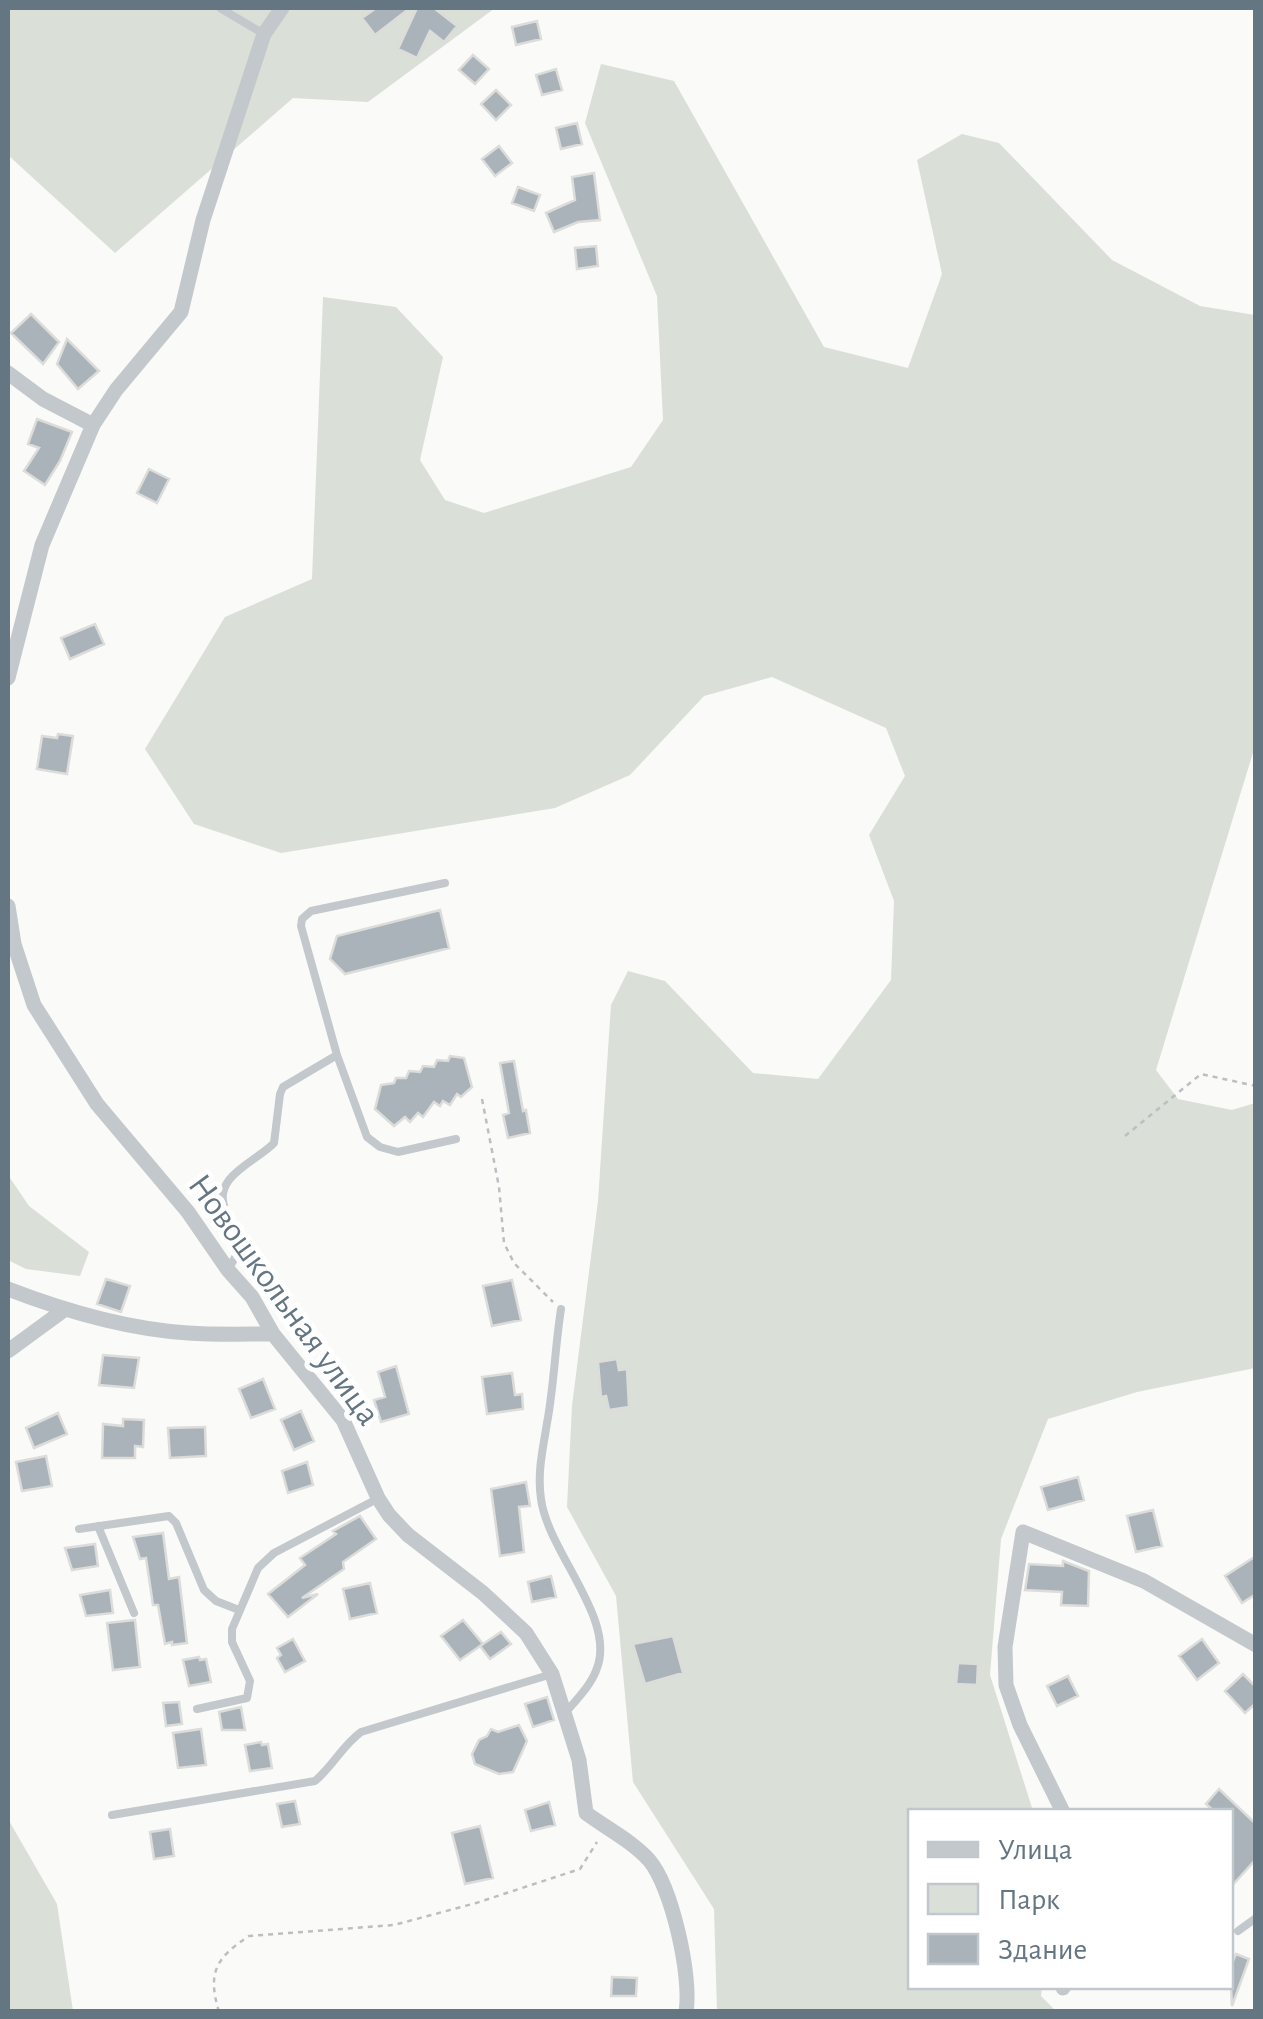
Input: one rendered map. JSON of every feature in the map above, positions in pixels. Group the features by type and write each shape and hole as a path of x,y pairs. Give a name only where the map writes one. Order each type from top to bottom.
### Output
{"street":[{"path":"8,678 42,544 93,426 116,390 181,312 203,220 264,34 282,8"},
{"path":"8,373 43,399 93,426"},
{"name":"Новошкольная улица","path":"8,906 14,944 34,1006 97,1104 188,1212 252,1298 273,1334 343,1420 378,1498 408,1535 484,1593 526,1633 552,1674 579,1760 586,1814 649,1860 664,1883 678,1928 686,2012"},
{"path":"8,1289 64,1310 186,1333 273,1334"},
{"path":"8,1351 64,1310"},
{"path":"1061,1809 1020,1725 1006,1685 1007,1633 1023,1532 1144,1581 1256,1645"}],"lane":[{"path":"220,8 264,34"},
{"path":"446,882 311,911 300,926 337,1055 366,1138 380,1148 398,1152 456,1139"},
{"path":"228,1270 242,1246 224,1206 226,1182 274,1143 283,1087 337,1055"},
{"path":"562,1310 548,1422 540,1454 540,1494 544,1518 564,1563 578,1578 588,1600 602,1648 597,1670 566,1712"},
{"path":"196,1708 247,1698 250,1681 232,1642 232,1628 258,1568 274,1553 378,1498"},
{"path":"80,1529 169,1516 176,1523 204,1590 216,1601 239,1610"},
{"path":"98,1526 134,1614"},
{"path":"112,1815 315,1781 328,1770 343,1745 361,1732 552,1674"},
{"path":"1238,1931 1256,1918"}],"path":[{"path":"1125,1136 1200,1074 1256,1086"},
{"path":"482,1099 499,1187 504,1243 514,1264 562,1310"},
{"path":"220,2012 212,1990 215,1967 229,1950 249,1936 394,1925 476,1904 580,1868 604,1827"}],"green space":[{"path":"8,8 495,8 368,102 293,98 115,253 8,155"},
{"path":"601,64 674,81 824,347 908,368 942,274 917,160 962,134 999,143 1112,260 1200,306 1255,315 1255,746 1156,1070 1178,1099 1232,1110 1255,1103 1255,1368 1137,1392 1048,1419 1001,1539 990,1675 1032,1809 908,1809 908,1989 1042,1989 1041,1996 1056,2011 717,2011 714,1909 633,1782 616,1596 567,1507 572,1406 598,1201 611,1005 628,971 665,981 753,1073 818,1079 891,980 894,901 869,835 905,776 886,728 772,677 704,696 630,775 555,808 281,853 194,824 145,749 225,617 312,579 323,297 396,307 443,357 420,460 445,500 484,513 631,467 663,420 657,296 585,123"},
{"path":"8,1175 29,1206 89,1252 80,1276 26,1269 8,1260"},
{"path":"8,1819 57,1904 73,2011 8,2011"}],"building":[{"path":"376,8 410,8 375,35 362,18"},
{"path":"417,8 434,8 457,26 444,42 430,31 417,58 398,49"},
{"path":"537,21 541,39 516,45 512,27"},
{"path":"473,55 489,69 475,84 459,70"},
{"path":"556,69 562,90 542,95 536,75"},
{"path":"496,90 511,105 496,120 481,104"},
{"path":"577,123 582,144 561,149 556,128"},
{"path":"499,146 512,163 495,176 482,159"},
{"path":"594,173 600,220 578,222 554,232 546,213 575,200 572,177"},
{"path":"518,187 540,195 534,211 512,203"},
{"path":"596,246 598,266 577,269 575,248"},
{"path":"31,314 59,342 43,364 11,333"},
{"path":"67,339 99,371 78,389 57,364"},
{"path":"37,419 72,432 45,485 24,471 39,448 28,444"},
{"path":"149,469 169,479 157,503 137,493"},
{"path":"95,624 104,644 70,659 61,638"},
{"path":"58,734 73,736 67,774 37,769 42,736 57,738"},
{"path":"440,910 449,948 345,974 330,959 337,936"},
{"path":"450,1056 464,1058 472,1087 461,1097 457,1094 450,1105 434,1102 423,1117 418,1113 410,1122 405,1117 394,1126 375,1109 381,1085 406,1078 409,1071 420,1072 423,1066 434,1067 437,1060 448,1061"},
{"path":"514,1061 530,1133 508,1138 503,1115 509,1113 500,1063"},
{"path":"106,1279 130,1286 121,1312 97,1304"},
{"path":"512,1280 521,1320 492,1326 483,1286"},
{"path":"103,1355 139,1358 134,1388 99,1385"},
{"path":"617,1359 619,1370 627,1369 629,1407 609,1410 606,1396 601,1397 598,1362"},
{"path":"396,1366 409,1414 381,1422 374,1400 385,1397 378,1372"},
{"path":"512,1373 515,1395 522,1394 523,1409 487,1414 482,1377"},
{"path":"263,1379 275,1409 251,1418 239,1389"},
{"path":"301,1411 314,1441 294,1450 281,1420"},
{"path":"58,1413 67,1434 34,1448 26,1428"},
{"path":"123,1419 144,1420 143,1447 135,1446 135,1458 102,1458 103,1424 123,1426"},
{"path":"205,1427 206,1456 170,1458 168,1428"},
{"path":"46,1456 52,1486 22,1491 16,1462"},
{"path":"307,1462 313,1485 288,1493 282,1471"},
{"path":"1078,1477 1084,1500 1048,1510 1041,1487"},
{"path":"526,1482 530,1506 519,1507 524,1552 500,1556 491,1489"},
{"path":"1153,1510 1162,1546 1136,1552 1127,1516"},
{"path":"360,1516 376,1539 343,1562 344,1569 302,1598 318,1594 288,1617 268,1594 305,1565 300,1558 336,1534 333,1531"},
{"path":"163,1533 169,1579 179,1577 187,1643 165,1644 158,1605 153,1605 146,1558 140,1559 133,1537"},
{"path":"95,1544 98,1566 72,1570 65,1548"},
{"path":"1256,1556 1256,1594 1242,1603 1225,1576"},
{"path":"1063,1561 1089,1571 1088,1606 1061,1605 1062,1592 1025,1590 1029,1564 1063,1566"},
{"path":"551,1576 556,1597 532,1602 528,1582"},
{"path":"370,1583 377,1613 350,1619 343,1589"},
{"path":"110,1590 113,1613 86,1616 80,1595"},
{"path":"135,1620 140,1667 113,1670 107,1623"},
{"path":"463,1620 483,1644 460,1660 441,1636"},
{"path":"501,1632 511,1644 490,1659 480,1646"},
{"path":"673,1636 683,1673 645,1684 633,1644"},
{"path":"293,1639 305,1661 285,1672 277,1658 281,1655 277,1648"},
{"path":"1202,1639 1219,1663 1197,1680 1179,1656"},
{"path":"206,1659 211,1682 189,1686 183,1660"},
{"path":"958,1663 978,1664 977,1685 956,1684"},
{"path":"1243,1674 1256,1687 1256,1703 1245,1713 1225,1691"},
{"path":"1068,1676 1078,1696 1057,1706 1047,1686"},
{"path":"547,1697 554,1720 533,1727 525,1704"},
{"path":"179,1702 182,1724 166,1726 163,1703"},
{"path":"241,1707 245,1730 222,1730 219,1712"},
{"path":"519,1725 527,1741 513,1772 499,1774 475,1764 472,1754 491,1729 498,1732"},
{"path":"201,1729 206,1765 178,1768 173,1733"},
{"path":"268,1744 272,1768 250,1771 245,1745"},
{"path":"1219,1789 1256,1824 1256,1859 1233,1885 1233,1809 1212,1809 1206,1804"},
{"path":"295,1801 300,1824 282,1827 277,1804"},
{"path":"549,1802 555,1825 531,1831 525,1810"},
{"path":"480,1826 493,1878 465,1884 452,1833"},
{"path":"170,1829 174,1856 154,1859 150,1832"},
{"path":"1236,1954 1249,1959 1232,2006 1231,1989"},
{"path":"612,1977 637,1978 636,1996 611,1996"}]}
